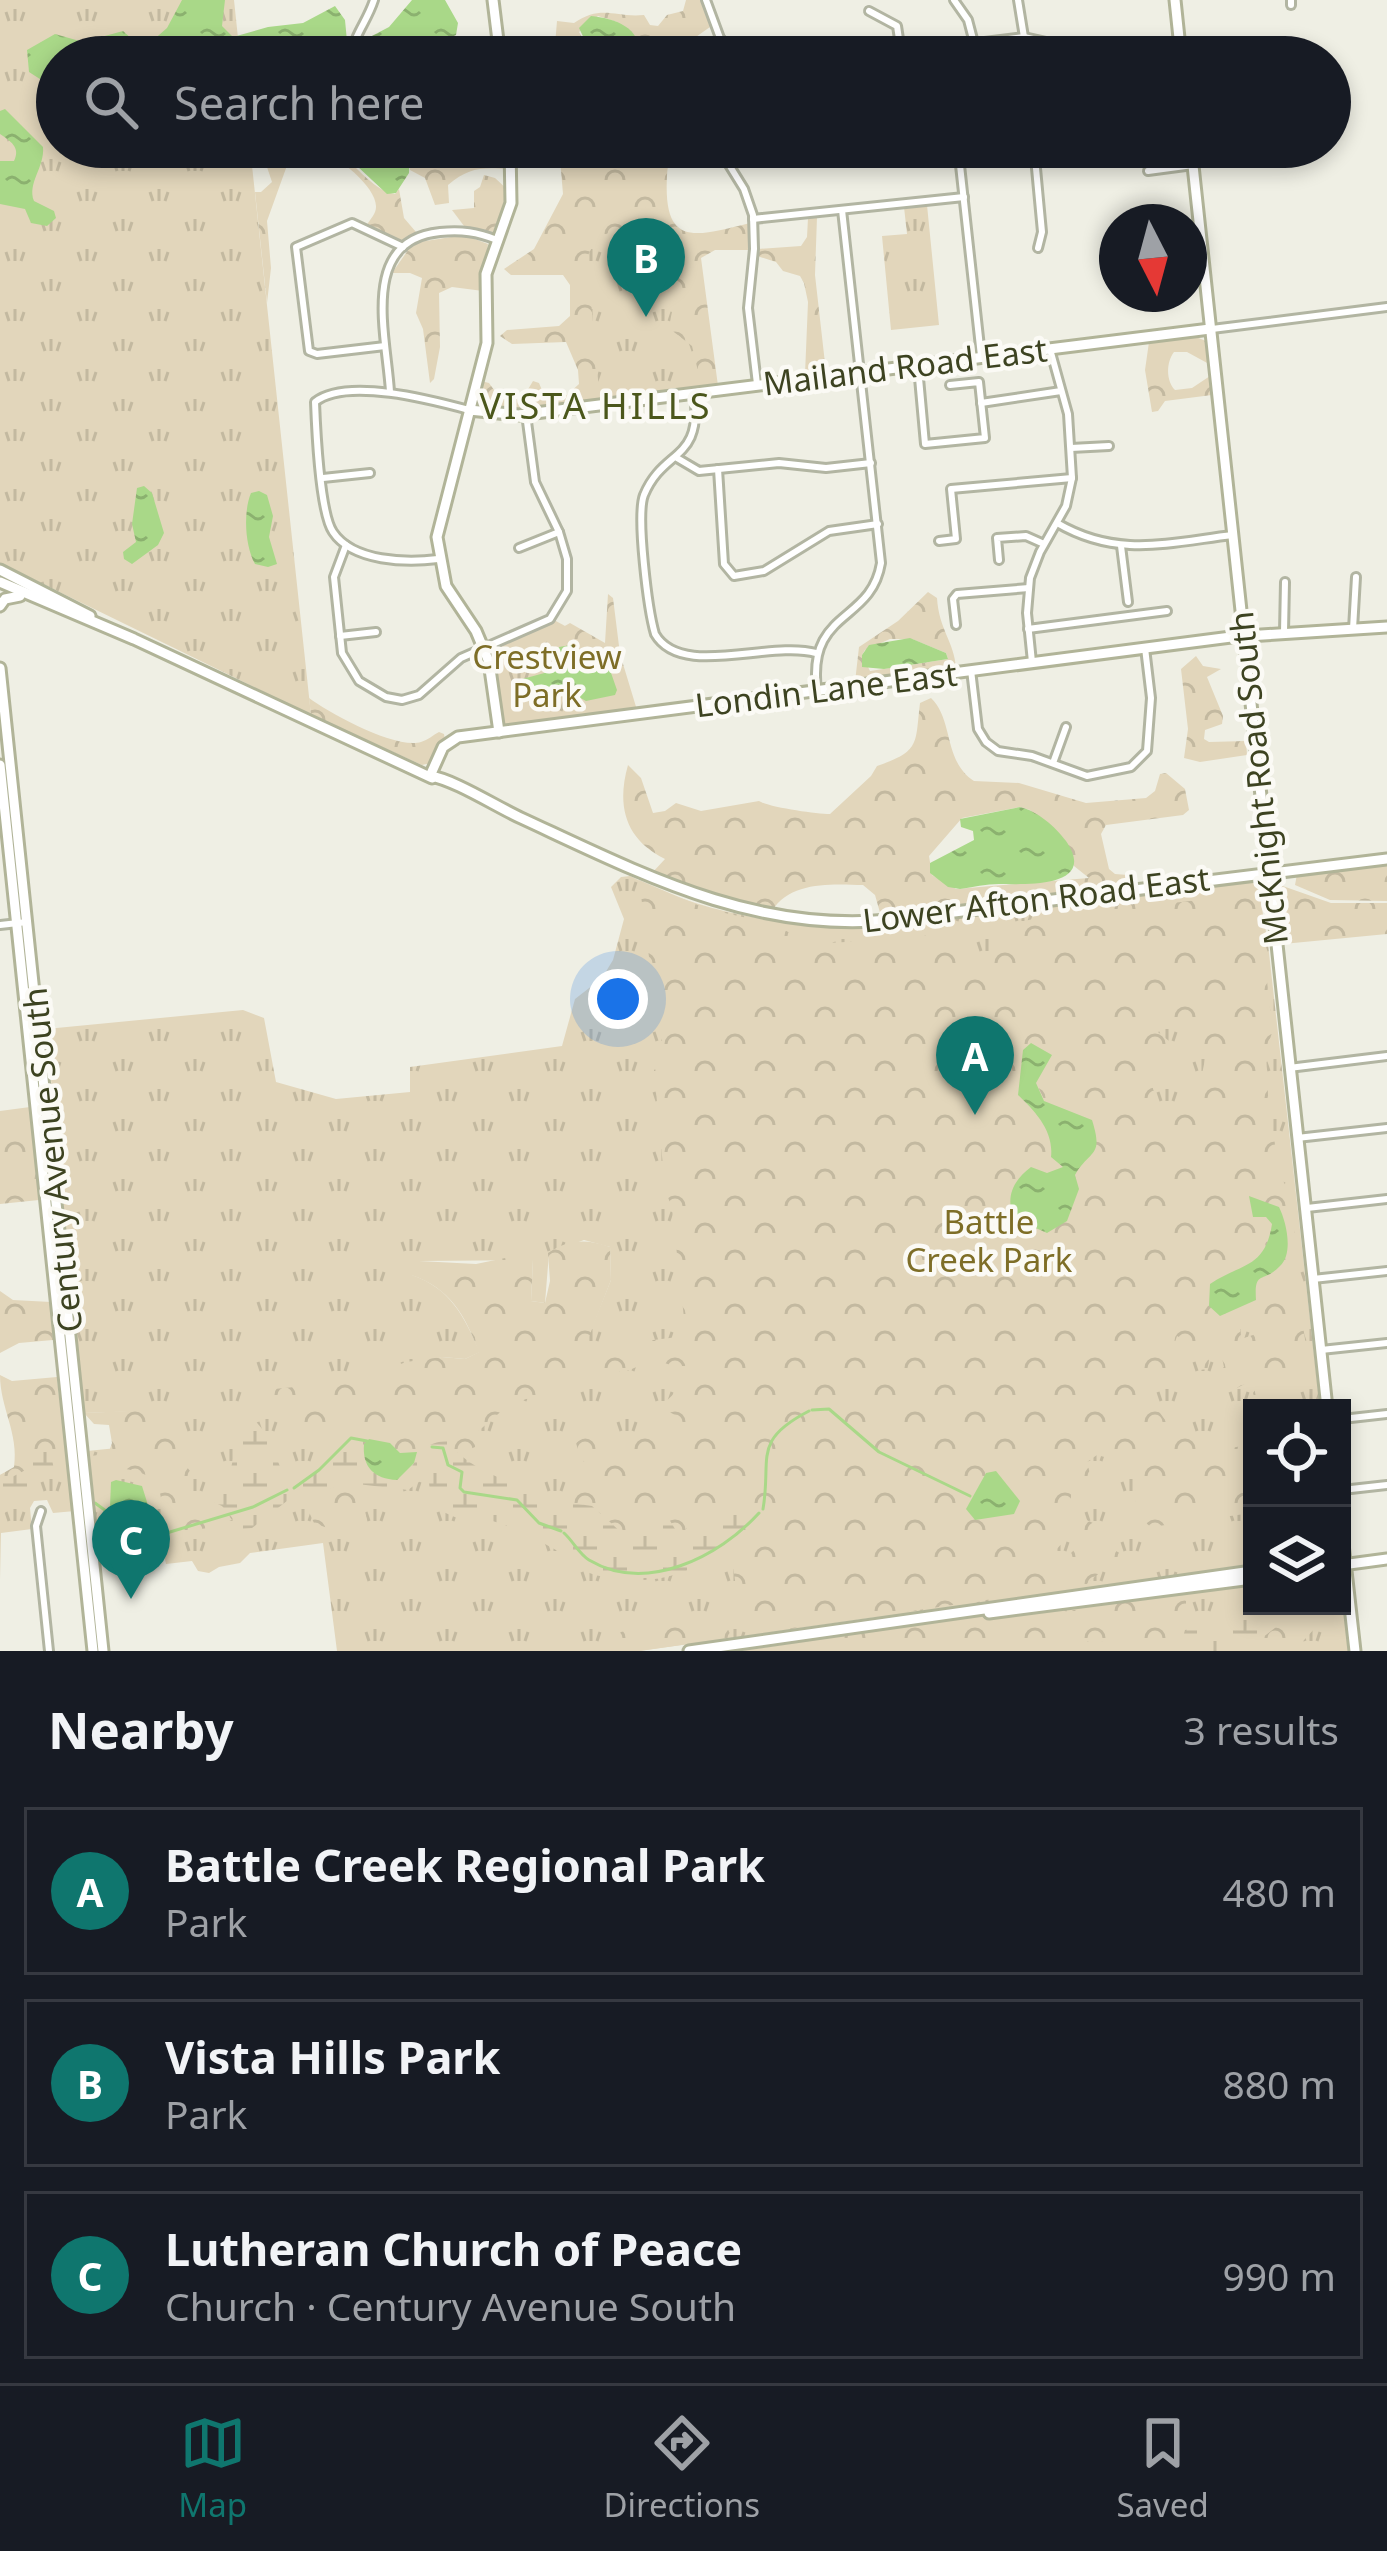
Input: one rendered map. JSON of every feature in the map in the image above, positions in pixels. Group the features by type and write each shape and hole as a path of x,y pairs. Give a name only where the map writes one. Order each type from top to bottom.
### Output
{"main road":[{"path":"493,0 497,36"},
{"path":"1175,0 1179,36"},
{"path":"499,732 484,648 449,593 438,559 438,523 487,343 486,276 512,196 511,168"},
{"name":"McKnight Road South","path":"1192,168 1327,1399"},
{"name":"Mailand Road East","path":"469,410 499,416 526,414 1210,329"},
{"name":"Lower Afton Road East","path":"0,570 110,628 435,782 700,898 794,919 889,920 1267,870 1387,859"},
{"name":"Lower Afton Road East","path":"0,582 110,628"},
{"path":"0,606 14,595 28,596"},
{"name":"Londin Lane East","path":"430,776 451,740 499,732 1243,636 1387,627"},
{"name":"Century Avenue South","path":"0,668 93,1651"},
{"name":"Century Avenue South","path":"0,765 22,923 103,1651"},
{"path":"1351,1563 1387,1559"},
{"path":"689,1651 965,1613 1056,1606 1243,1576"},
{"path":"1350,1615 1355,1651"}],"street":[{"path":"355,36 367,22 374,0"},
{"path":"706,0 718,36"},
{"path":"954,0 962,8 972,36"},
{"path":"962,8 972,0"},
{"path":"1018,0 1024,36"},
{"path":"869,11 897,26 899,36"},
{"path":"731,168 744,189 753,219 748,308 757,385"},
{"path":"961,168 981,356"},
{"path":"1036,168 1042,232 1038,248"},
{"path":"1148,171 1170,168"},
{"path":"753,219 964,197"},
{"path":"817,690 816,653 825,636 876,582 881,565 842,210"},
{"path":"385,346 318,354 308,350 296,247 349,224 404,247"},
{"path":"390,392 383,287 391,264 419,235 460,230 497,240"},
{"path":"1210,329 1387,307"},
{"path":"1032,662 1029,588 1044,544 1069,498 1072,478 1062,390 1050,347"},
{"path":"917,364 926,444 985,438 979,382 950,385"},
{"path":"981,403 1062,390"},
{"name":"Mailand Road East","path":"322,478 316,399 390,392 469,410"},
{"path":"694,392 695,430 677,458 651,483 640,510 652,626 659,642 685,657 782,647 816,653"},
{"path":"346,545 334,579 340,636 346,663 376,693 395,700 419,695 455,662 544,623 561,607 569,581 559,532 536,485 526,414"},
{"path":"1071,448 1109,446"},
{"path":"677,458 694,470 786,462 826,468 871,463"},
{"path":"718,469 724,565 734,575 764,572 829,531 878,524"},
{"path":"370,473 322,478 329,525 346,545 397,560 438,559"},
{"path":"939,541 956,539 951,489 1072,478"},
{"path":"1058,523 1090,540 1121,546 1232,535"},
{"path":"519,548 559,532"},
{"path":"999,560 997,538 1026,536 1044,544"},
{"path":"1121,546 1128,602"},
{"path":"1353,629 1356,577"},
{"path":"1284,632 1285,582"},
{"path":"956,625 953,599 957,593 1029,588"},
{"path":"1028,629 1167,611"},
{"path":"340,636 376,632"},
{"path":"971,670 977,722 986,742 1003,753 1028,755 1087,776 1126,769 1144,756 1151,717 1145,648"},
{"path":"1052,764 1066,727"},
{"path":"0,925 22,923"},
{"path":"1289,1068 1387,1056"},
{"path":"1297,1138 1387,1128"},
{"path":"1305,1209 1387,1199"},
{"path":"1313,1279 1387,1271"},
{"path":"1321,1350 1387,1342"},
{"path":"1351,1418 1387,1414"},
{"path":"1351,1489 1387,1485"},
{"path":"41,1510 36,1526 49,1651"}],"green space":[{"path":"0,0 234,0 238,36 36,36 36,168 252,168 311,715 0,563"},
{"path":"686,0 701,0 710,27 697,36 627,36 617,22 598,16 579,32 581,36 556,36 557,21 574,23 593,14 609,13 644,15 650,25 658,26 667,15 683,11"},
{"path":"267,168 286,168 267,221 271,268 267,303 255,192 272,182"},
{"path":"348,168 356,168 386,192 395,194 399,189 404,218 416,232 401,241 367,225 375,199"},
{"path":"561,168 668,168 667,200 677,226 699,233 750,223 750,250 715,250 701,258 718,386 702,388 692,346 670,329 674,291 659,250 640,234 613,232 597,238 587,257 600,401 517,412 477,407 481,381 497,394 524,396 533,381 544,395 567,395 579,384 566,342 512,344 500,336 507,330 559,326 570,316 570,285 563,275 511,275 504,269 534,249 563,194"},
{"path":"567,168 587,168 670,242 699,249 713,386 595,401"},
{"path":"508,169 462,175 448,185 449,203 435,205 425,178 410,170"},
{"path":"484,175 509,191 493,232 464,226 452,210 474,208 474,191"},
{"path":"927,205 939,325 891,330 882,236 907,234 904,207"},
{"path":"817,217 815,275 826,372 805,374 808,302 804,283 776,262 757,256 758,249 801,246 807,237 808,218"},
{"path":"464,235 488,244 483,291 452,287 439,293 440,347 430,383 423,329 416,313 422,278 392,273 413,243"},
{"path":"1196,337 1206,341 1209,364 1187,352 1174,352 1168,366 1170,382 1175,390 1192,388 1210,376 1212,395 1165,401 1152,412 1145,370 1149,342"},
{"path":"928,592 937,598 956,668 855,682 859,647 898,621","holes":["890,639 912,639 946,653 948,659 870,671 862,655 865,650"]},
{"path":"608,594 613,598 620,654 637,710 617,712 607,699 615,695 610,670 590,656 578,649 556,650 551,667 545,649 549,635 570,623 605,643"},
{"name":"Crestview Park","path":"554,620 617,654 623,712 506,726 492,650"},
{"path":"1196,656 1203,666 1221,669 1207,677 1222,724 1205,730 1204,739 1246,741 1247,755 1200,762 1184,758 1188,729 1181,669"},
{"path":"309,698 347,721 396,741 421,742 439,732 445,740 431,763 422,765 311,715"},
{"path":"931,698 938,707 957,763 974,781 1019,783 1086,803 1146,798 1155,791 1160,774 1166,773 1185,789 1189,810 1183,815 1106,825 1101,834 1109,869 1128,875 1127,884 881,916 875,895 863,885 801,889 772,911 710,896 652,873 665,859 641,842 627,821 623,795 628,765 641,778 653,813 676,803 701,811 759,801 830,814 877,766 909,750 916,737 920,703","holes":["1020,807 1064,839 1074,866 1089,878 956,889 932,875 929,856 962,818"]},
{"path":"1387,864 1387,901 1330,900 1295,885 1297,874"},
{"name":"Battle Creek Park","path":"630,876 688,901 748,916 873,926 1257,879 1319,1399 1243,1399 1243,1615 1345,1615 1349,1651 738,1651 879,1632 877,1617 640,1651 337,1651 323,1543 250,1553 240,1563 209,1573 198,1571 192,1561 166,1564 160,1537 107,1543 100,1555 87,1451 147,1445 144,1411 84,1413 46,1029 243,1010 264,1018 276,1082 336,1099 410,1092 410,1067 562,1046 575,999 602,978 613,960 624,919 611,887 621,877","holes":["584,1240 610,1247 611,1280 586,1342 380,1375 442,1357 465,1359 480,1352 454,1305 437,1288 412,1275 420,1261 533,1260 531,1301 545,1303 549,1253"]},
{"name":"Battle Creek Park","path":"639,880 707,909 774,924 797,937 827,943 919,938 950,926 958,967 991,968 989,924 1020,922 1110,900 1182,902 1251,886 1257,891 1271,1017 1266,1050 1268,1095 1279,1173 1292,1198 1297,1268 1296,1275 1281,1266 1286,1235 1276,1206 1248,1200 1253,1217 1266,1217 1272,1224 1265,1245 1253,1260 1215,1280 1226,1315 1235,1310 1239,1314 1241,1339 1256,1334 1263,1317 1258,1293 1269,1290 1298,1296 1311,1376 1287,1380 1282,1394 1273,1399 1255,1399 1262,1375 1231,1391 1210,1390 1211,1379 1224,1367 1221,1353 1210,1350 1208,1369 1199,1370 1192,1344 1177,1336 1169,1360 1179,1363 1179,1373 1172,1377 1149,1372 1147,1395 1168,1424 1226,1449 1243,1446 1243,1514 1151,1527 1137,1507 1138,1466 1097,1455 1087,1462 1091,1478 1073,1476 1071,1496 1076,1513 1099,1526 1099,1531 1076,1535 1059,1546 1050,1564 1046,1591 750,1635 742,1628 730,1546 745,1528 693,1514 685,1532 659,1523 623,1534 592,1506 571,1503 570,1496 583,1488 592,1489 599,1474 581,1459 576,1443 589,1437 628,1449 638,1437 665,1438 666,1426 676,1420 660,1407 681,1387 690,1387 688,1366 654,1359 654,1373 639,1366 622,1373 612,1367 572,1379 548,1398 526,1399 505,1408 475,1434 475,1447 461,1453 434,1442 417,1452 400,1453 368,1437 333,1443 307,1422 282,1424 247,1403 243,1394 254,1391 356,1381 406,1362 465,1359 479,1352 454,1304 436,1287 411,1275 408,1267 419,1261 476,1264 529,1253 533,1260 531,1301 545,1303 550,1281 548,1253 571,1243 602,1244 610,1247 611,1280 587,1342 596,1347 686,1336 654,1070 668,1069 669,1056 659,1034","holes":["1157,1022 1192,1030 1204,1041 1195,1048 1196,1055 1205,1059 1197,1088 1180,1105 1160,1105 1153,1089 1153,1050 1172,1050 1174,1045 1153,1028","1052,1055 1036,1083 1045,1101 1074,1111 1072,1210 1047,1233 1041,1171 1063,1167 1034,1109 1018,1095"]},
{"path":"1277,884 1331,903 1387,903 1387,934 1283,944"},
{"path":"30,1107 39,1200 0,1204 0,1111"},
{"path":"0,1291 13,1300 51,1302 53,1340 19,1343 0,1353"},
{"path":"0,1375 12,1381 57,1377 64,1447 56,1454 38,1448 30,1468 0,1483 0,1475 14,1467 15,1455"},
{"path":"62,1397 75,1511 53,1513 47,1500 34,1501 32,1529 1,1533 0,1580 0,1475 21,1466 14,1402"},
{"path":"171,1409 176,1413 182,1461 190,1471 191,1493 222,1506 232,1520 172,1533 166,1528 160,1495 147,1476 90,1464 90,1456 108,1454 112,1443 109,1425 94,1424 84,1413"},
{"path":"248,1412 268,1436 288,1487 342,1437 366,1437 364,1445 410,1469 429,1446 448,1441 471,1463 561,1510 571,1503 592,1506 623,1534 641,1532 669,1519 675,1529 685,1531 699,1508 746,1516 745,1528 696,1567 637,1580 590,1573 515,1529 482,1518 471,1517 466,1522 432,1507 429,1483 420,1481 408,1490 349,1483 314,1494 296,1494 252,1528 242,1529 222,1506 209,1500 228,1483 242,1415"},
{"path":"38,1448 50,1449 54,1470 0,1517 0,1483 30,1468"},
{"path":"349,1482 359,1484 367,1520 330,1529 314,1523 309,1512 314,1494"},
{"path":"1100,1541 1121,1554 1086,1585 1066,1585 1066,1558 1079,1545"},
{"path":"1179,1594 1186,1601 1186,1614 1179,1651 1070,1636 1068,1611"},
{"path":"1052,1613 1055,1628 1046,1632 1051,1651 748,1651 857,1632"},
{"path":"721,1615 732,1638 638,1651 599,1651 621,1632"},
{"path":"1256,1615 1282,1615 1284,1621 1262,1638 1262,1651 1179,1651 1185,1630"},
{"path":"1281,1615 1322,1615 1294,1651 1262,1651 1261,1638 1283,1621"}],"water":[{"path":"182,0 225,0 222,26 232,36 158,36"},
{"path":"412,0 445,0 458,23 454,36 372,36 389,27"},
{"path":"335,6 345,20 347,36 236,36 303,23"},
{"path":"591,16 617,22 635,36 583,36 579,28"},
{"path":"36,45 36,76 29,72 27,50"},
{"path":"5,109 36,140 39,168 32,194 34,201 54,211 56,218 47,226 31,223 25,209 0,204 0,161 14,161 16,152 0,134 0,111"},
{"path":"359,168 409,168 396,193 387,194"},
{"path":"144,486 152,493 164,533 158,545 132,564 123,552 136,542 132,524 137,488"},
{"path":"251,493 267,495 273,516 269,537 277,564 268,567 255,564 247,539 248,501"},
{"path":"910,638 946,653 948,659 884,669 862,667 862,655 869,645"},
{"path":"571,645 610,670 615,695 586,701 560,687 538,700 518,700 515,681 548,672 559,647"},
{"path":"1020,807 1045,820 1066,841 1074,857 1066,876 1039,883 960,889 948,887 930,873 930,863 974,840 973,831 961,827 960,819"},
{"path":"1031,1043 1052,1055 1036,1083 1044,1101 1092,1120 1097,1141 1075,1175 1079,1189 1067,1221 1047,1233 1013,1218 1010,1202 1016,1183 1031,1167 1047,1173 1063,1167 1051,1157 1042,1122 1018,1095 1023,1050"},
{"path":"1249,1196 1279,1207 1287,1253 1280,1266 1258,1280 1256,1300 1220,1316 1209,1306 1210,1284 1250,1263 1269,1239 1272,1224 1266,1217 1253,1217"},
{"path":"369,1439 390,1443 400,1453 417,1452 414,1463 397,1480 376,1474 365,1459 364,1444"},
{"path":"996,1471 1020,1501 1014,1514 975,1520 966,1509 986,1473"},
{"path":"111,1482 142,1486 151,1515 146,1521 121,1524 114,1520"}],"waterway":[{"path":"812,1410 829,1409 879,1452 970,1496"},
{"path":"763,1509 771,1442 809,1411"},
{"path":"294,1488 351,1438 367,1441"},
{"path":"432,1447 443,1448 448,1465 462,1472 464,1492 517,1500 539,1523 561,1531"},
{"path":"120,1522 140,1537 160,1535 253,1507 287,1490"},
{"path":"95,1503 113,1516"},
{"path":"564,1533 585,1557 611,1570 657,1572 724,1544 759,1513"}],"place":[{"name":"Vista Hills Park","path":"646,317"},
{"name":"Battle Creek Regional Park","path":"975,1115"},
{"name":"Lutheran Church of Peace","path":"131,1599"}],"district":[{"name":"VISTA HILLS","path":"596,405"}]}
